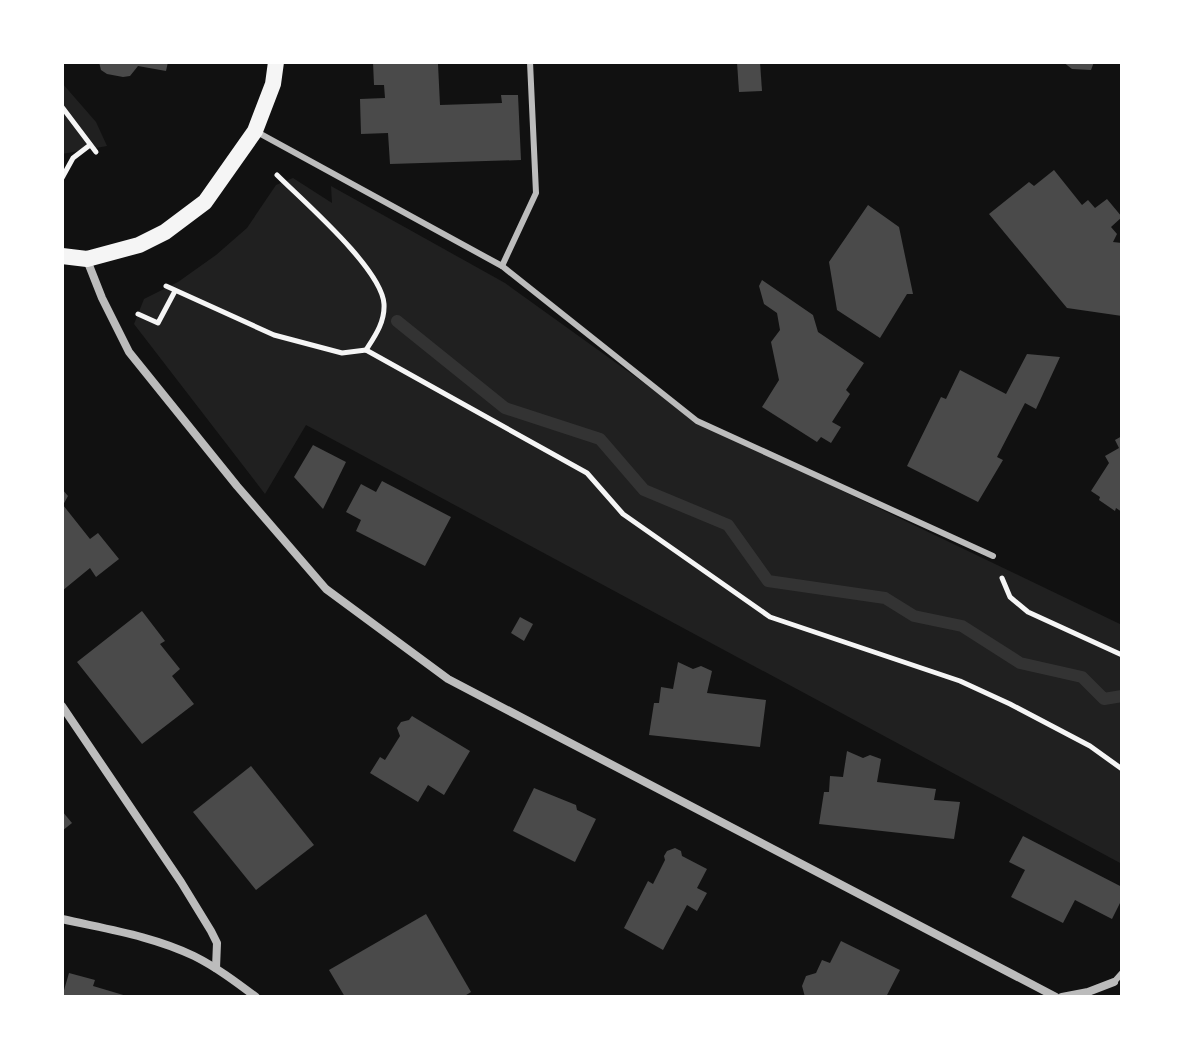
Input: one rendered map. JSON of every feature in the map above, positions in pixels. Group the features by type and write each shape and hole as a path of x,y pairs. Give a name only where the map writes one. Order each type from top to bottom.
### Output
{"main road":[{"path":"62,256 87,259 139,245 165,232 205,202 255,131 273,84 276,62"}],"street":[{"path":"87,259 129,352 237,486 326,589 448,679 1059,997 1088,992 1114,982"},
{"path":"62,706 211,931 217,943 216,968"},
{"path":"62,919 142,938 190,955 216,968 256,997"}],"lane":[{"path":"502,266 536,193 530,62"},
{"path":"255,131 502,266 697,421 993,556"},
{"path":"1114,982 1122,973"}],"path":[{"path":"62,107 96,152"},
{"path":"62,178 73,158 90,145"},
{"path":"277,175 353,252 374,278 384,303 380,328 366,350"},
{"path":"166,286 274,335 342,353 366,350 587,473 623,514 770,617 960,681 1090,746 1122,769"},
{"path":"140,316 158,323 175,291"},
{"path":"993,556 1010,597 1028,612 1122,655"}],"shaded area":[{"path":"62,83 96,122 107,146 62,154"},
{"path":"293,178 332,203 331,186 505,283 697,421 1122,625 1122,864 306,425 265,494 134,324 144,299 178,282 216,255 247,228 276,185"}],"building":[{"path":"99,62 168,62 166,71 138,66 130,76 123,77 107,74 101,70"},
{"path":"373,62 438,64 440,105 502,103 501,95 518,95 521,160 390,164 388,133 361,134 360,99 385,98 384,85 374,85"},
{"path":"737,62 760,62 762,91 739,92"},
{"path":"1063,62 1094,62 1091,70 1072,69"},
{"path":"1054,170 1082,205 1088,200 1095,208 1107,199 1122,217 1111,227 1117,234 1113,242 1122,243 1122,316 1067,308 989,214 1029,182 1034,186"},
{"path":"868,205 899,227 913,294 907,294 880,338 837,310 829,262"},
{"path":"762,280 813,315 818,332 864,363 846,390 850,394 832,422 841,427 831,443 821,437 817,442 762,407 779,380 771,342 780,330 777,313 764,304 759,286"},
{"path":"1027,354 1060,357 1036,409 1025,403 997,457 1003,460 978,502 907,466 941,397 946,399 960,370 1006,394"},
{"path":"1122,436 1122,512 1116,508 1115,511 1091,491 1109,463 1105,456 1119,448 1115,440"},
{"path":"313,445 346,462 323,509 294,477"},
{"path":"382,481 451,517 425,566 356,531 361,520 346,512 361,484 376,492"},
{"path":"62,489 68,496 63,505 90,539 98,533 119,559 96,577 90,568 62,591"},
{"path":"142,611 165,641 160,644 180,669 172,676 194,704 142,744 77,662"},
{"path":"520,617 533,624 524,641 511,633"},
{"path":"678,662 693,669 701,666 712,671 707,693 766,700 760,747 649,735 654,703 659,703 661,687 673,689"},
{"path":"412,716 470,751 444,795 428,785 418,802 370,773 380,757 385,760 400,736 397,728 401,722"},
{"path":"847,751 863,758 870,755 881,759 877,782 936,789 934,800 960,802 954,839 819,824 824,792 829,792 830,776 843,777"},
{"path":"251,766 314,845 256,890 193,812"},
{"path":"534,788 576,805 577,810 596,819 575,862 513,831"},
{"path":"62,811 72,823 62,831"},
{"path":"1023,836 1122,887 1122,899 1112,919 1075,900 1063,923 1011,897 1025,870 1009,862"},
{"path":"675,848 681,851 682,856 707,869 697,888 707,893 697,911 687,905 663,950 624,928 648,881 653,884 667,851"},
{"path":"426,914 471,992 463,997 345,997 329,970"},
{"path":"841,941 900,970 886,997 805,997 802,986 806,976 816,973 822,960 830,963"},
{"path":"69,973 95,980 93,986 130,997 62,997"}],"waterway":[{"path":"397,321 505,408 600,439 644,490 728,525 768,581 885,598 914,616 962,626 1020,663 1082,677 1104,699 1122,696"}]}
